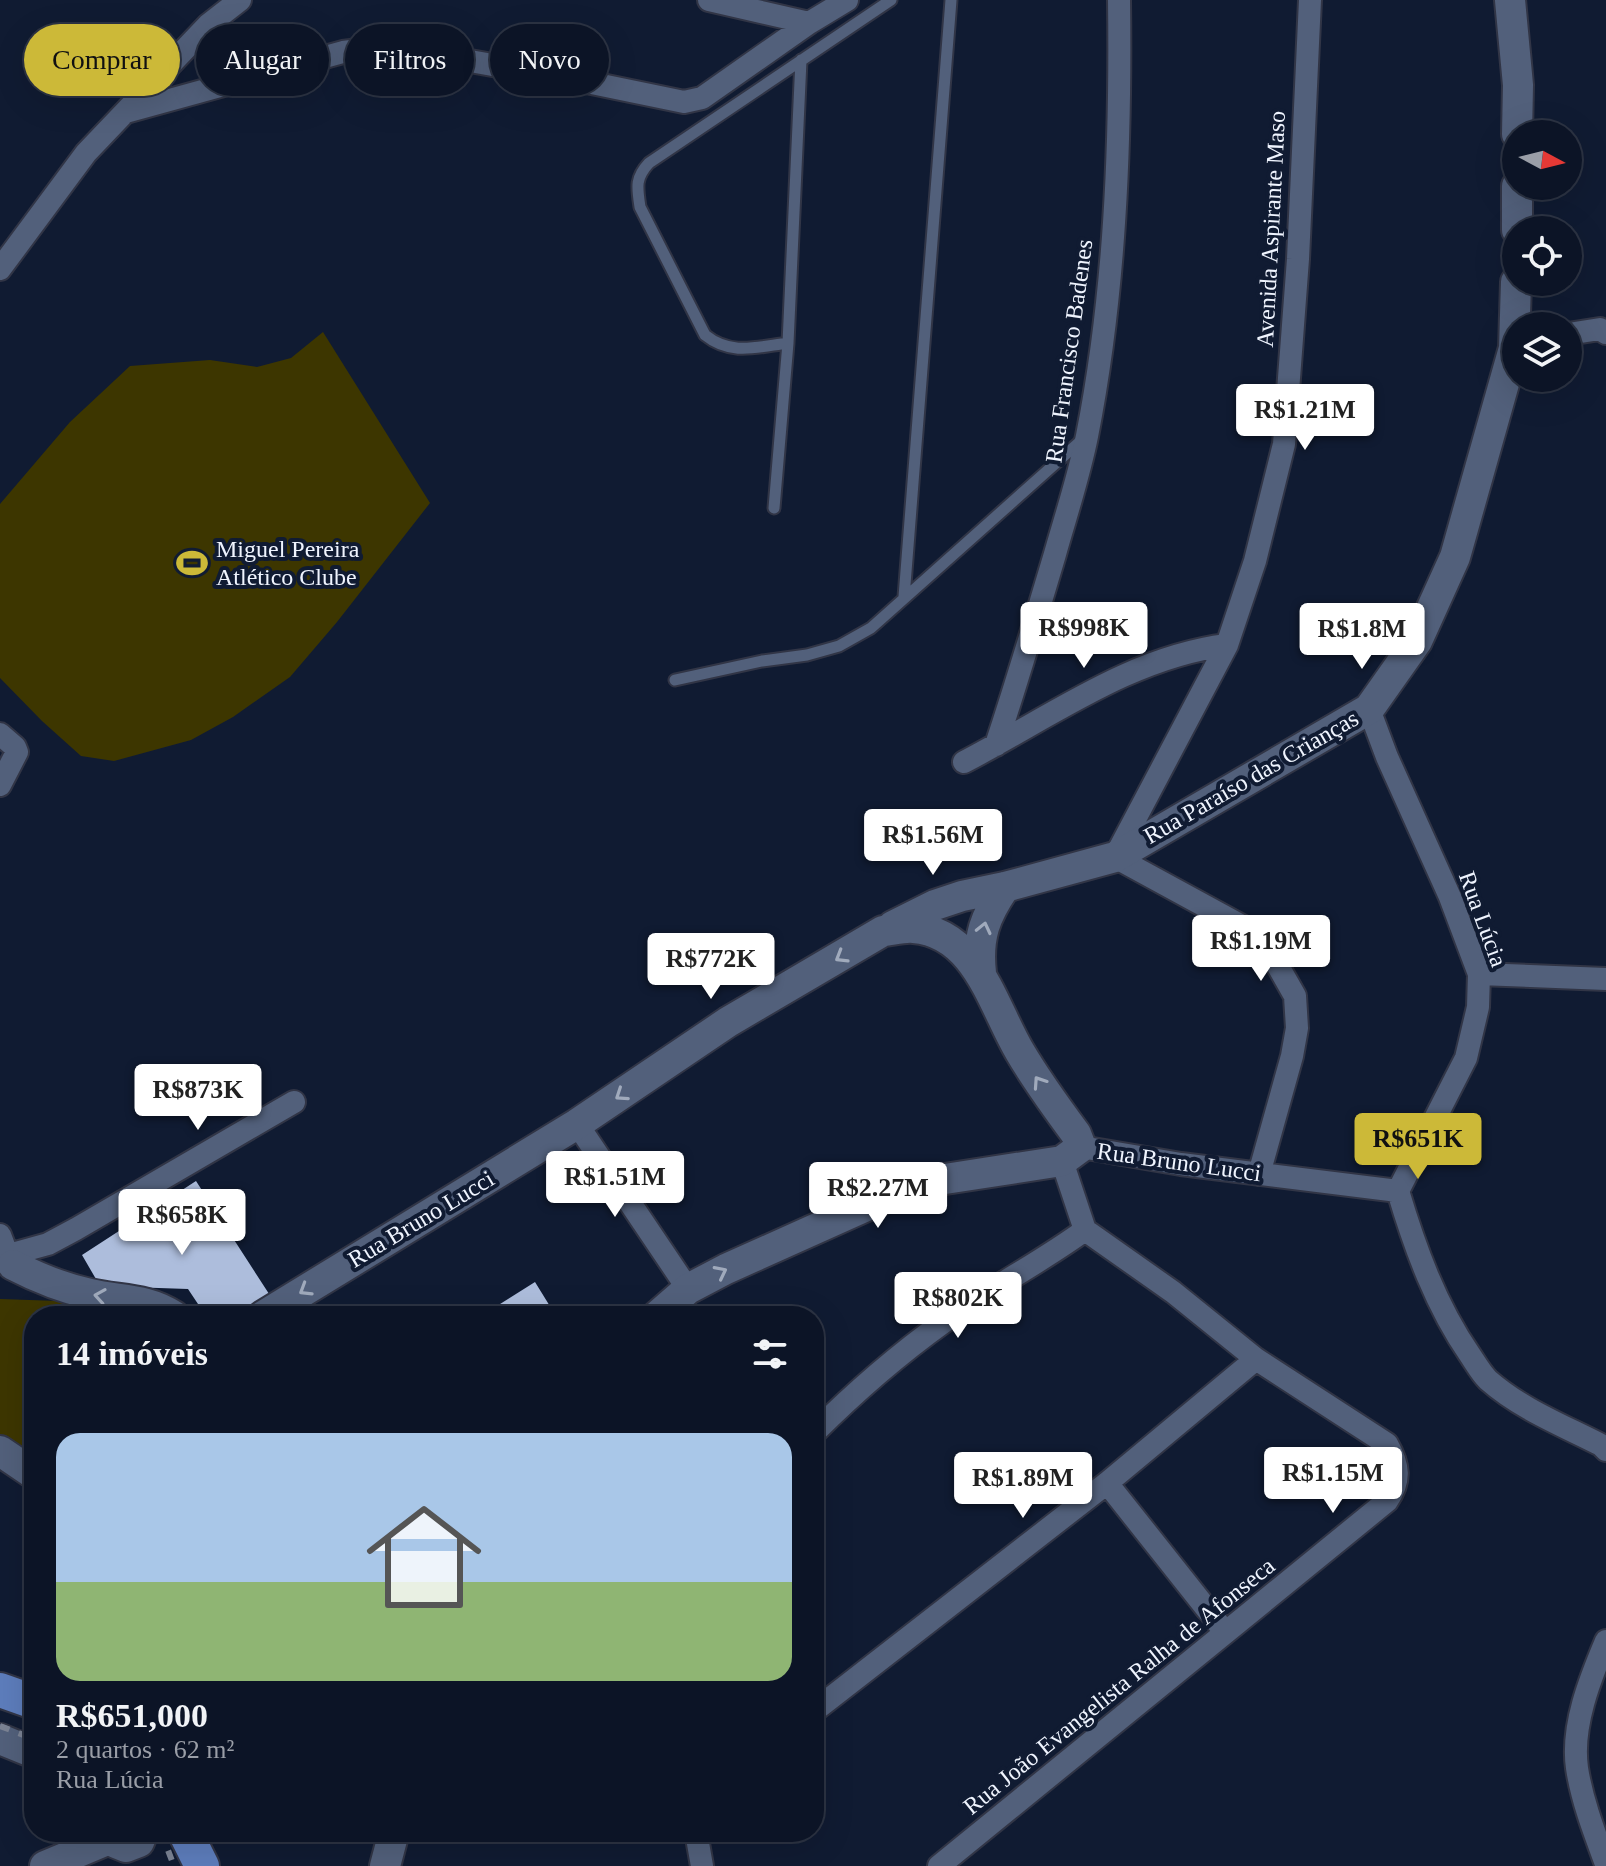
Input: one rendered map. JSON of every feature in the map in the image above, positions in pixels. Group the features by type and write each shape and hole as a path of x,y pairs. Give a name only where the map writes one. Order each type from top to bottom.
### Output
{"main road":[{"path":"0,1690 24,1698"},
{"path":"190,1842 202,1866"}],"street":[{"path":"0,269 86,153 208,25 240,0"},
{"path":"709,0 809,23"},
{"path":"126,112 343,52 375,48 457,59 684,102 702,98 847,0"},
{"name":"Rua Francisco Badenes","path":"996,745 1029,644 1087,436 1107,295 1115,201 1119,0"},
{"name":"Avenida Aspirante Maso","path":"1115,857 1227,645 1255,561 1284,444 1298,259 1310,0"},
{"path":"1510,0 1518,85 1517,120"},
{"path":"1582,332 1604,328"},
{"name":"Rua Paraíso das Crianças","path":"883,931 935,905 962,896 1115,857 1369,709 1417,641 1455,557 1502,392"},
{"path":"964,762 1036,721 1153,662 1196,649 1227,645"},
{"name":"Rua Lúcia","path":"1369,709 1387,757 1450,897 1479,974 1478,1007 1466,1058 1398,1191"},
{"path":"0,785 16,757 15,747 3,736"},
{"path":"1115,857 1249,930 1274,959 1295,996 1297,1028 1292,1056 1259,1174"},
{"path":"981,973 981,937 987,913 1005,887"},
{"name":"Rua Bruno Lucci","path":"279,1306 577,1124 728,1022 883,931 911,927 931,931 955,944 981,973 1020,1053 1076,1134 1072,1154 1398,1191"},
{"path":"1479,974 1606,979"},
{"path":"4,1258 48,1244 130,1209 294,1102"},
{"path":"577,1124 688,1289"},
{"path":"668,1306 688,1289 726,1269 893,1194 932,1181 1072,1154 1085,1230 944,1321 824,1423"},
{"path":"1398,1191 1414,1243 1435,1290 1457,1337 1485,1378 1520,1404 1606,1450"},
{"name":"Rua João Evangelista Ralha de Afonseca","path":"939,1866 1387,1501 1398,1477 1396,1460 1387,1444 1256,1359 1173,1292 1085,1230"},
{"path":"4,1258 47,1282 92,1295 144,1301 154,1306"},
{"path":"824,1703 1107,1483 1256,1359"},
{"path":"0,1451 24,1467"},
{"path":"1107,1483 1225,1632"},
{"path":"1606,1641 1580,1716 1577,1765 1587,1808 1606,1864"},
{"path":"0,1739 24,1749"},
{"path":"698,1842 702,1866"},
{"path":"45,1866 125,1843"}],"lane":[{"path":"788,343 732,350 705,335 640,207 637,189 639,173 649,163 891,0"},
{"path":"904,597 951,0"},
{"path":"774,508 788,343 801,60"},
{"path":"675,680 762,661 807,655 839,646 871,628 1087,436"}],"shaded area":[{"name":"Miguel Pereira Atlético Clube","path":"323,332 430,503 290,677 233,717 191,740 114,761 81,756 0,678 0,504 70,422 130,366 210,360 257,367 291,358"},
{"path":"0,1299 89,1302 108,1306 24,1306 24,1453 0,1437"}],"building":[{"path":"196,1181 273,1300 265,1306 199,1306 188,1289 100,1286 82,1255"},
{"path":"535,1282 550,1306 497,1306"}],"railway":[{"path":"0,1726 24,1735"},
{"path":"165,1842 174,1866"}],"place":[{"name":"Miguel Pereira Atlético Clube","path":"192,563"}]}
